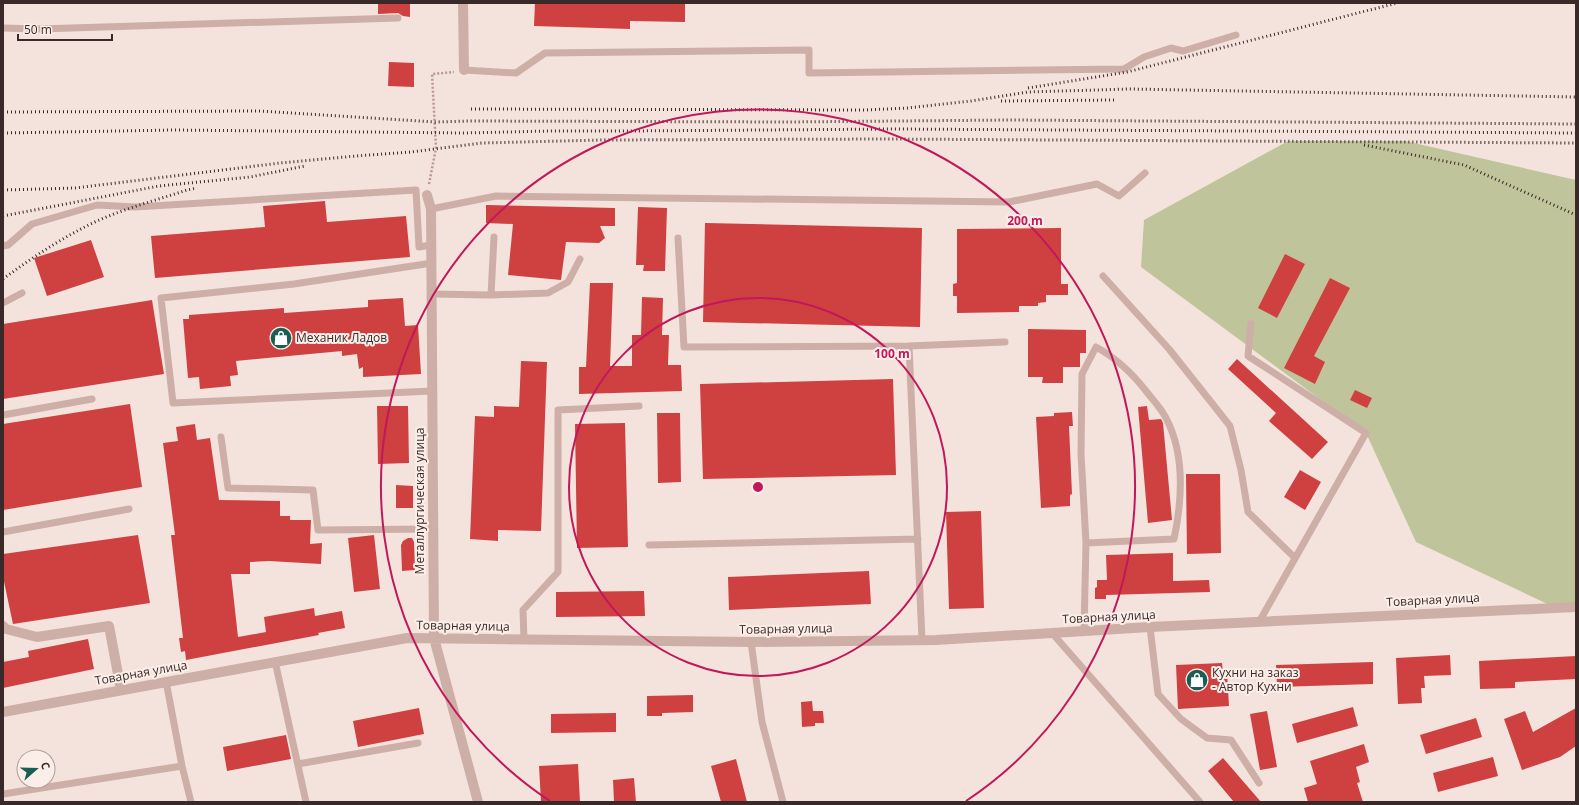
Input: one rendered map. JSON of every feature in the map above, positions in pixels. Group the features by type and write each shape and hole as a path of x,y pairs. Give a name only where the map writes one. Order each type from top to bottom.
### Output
{"street":[{"path":"463,3 464,70"},
{"name":"Металлургическая улица","path":"427,195 431,209 432,263 434,638 478,802"},
{"name":"Товарная улица","path":"3,712 407,638 751,642 922,640 1150,627 1576,607"},
{"path":"3,626 6,629 37,637 109,626 122,690"}],"lane":[{"path":"3,28 40,29 398,18"},
{"path":"464,70 516,73 545,53 801,50 809,50 809,73 1124,69 1144,57 1170,48 1183,51 1236,34"},
{"path":"431,209 496,196 1009,202 1097,184 1119,196 1145,173"},
{"path":"3,246 8,245 32,224 97,205 135,207 416,190 419,247 431,245"},
{"path":"491,295 494,236"},
{"path":"678,238 684,347 909,346 1005,342"},
{"path":"432,294 491,295 548,293 568,282 580,259"},
{"path":"432,263 294,284 161,298 172,403 432,391"},
{"path":"1103,276 1169,349 1230,426 1241,470 1248,512 1295,558"},
{"path":"3,303 22,293"},
{"path":"1251,324 1248,356 1366,434 1259,622"},
{"path":"909,346 922,640"},
{"path":"1084,631 1086,543 1081,454 1082,374 1096,347 1112,356 1138,380 1166,418 1177,454 1180,481 1179,514 1174,539 1086,543"},
{"path":"3,415 92,399"},
{"path":"524,640 523,610 558,572 558,410 639,406"},
{"path":"221,438 228,488 313,490 318,530 434,529"},
{"path":"3,532 129,508"},
{"path":"649,545 918,539"},
{"path":"1150,627 1158,694 1181,718 1207,738 1231,740 1259,783"},
{"path":"1052,633 1200,802"},
{"path":"751,642 762,722 783,802"},
{"path":"275,661 306,802"},
{"path":"166,682 182,766 191,802"},
{"path":"298,764 418,743"},
{"path":"3,794 182,766"}],"path":[{"path":"427,195 436,148 432,74 464,70"}],"green space":[{"path":"1288,141 1405,141 1576,180 1576,607 1556,608 1416,542 1366,433 1141,267 1144,220"}],"building":[{"path":"378,3 410,3 410,17 403,16 398,13 378,14"},
{"path":"535,3 685,3 685,22 630,21 630,29 534,26"},
{"path":"389,62 414,63 414,87 388,86"},
{"path":"325,201 327,222 406,216 410,257 155,278 151,236 265,227 263,206"},
{"path":"486,205 615,208 615,226 600,226 605,238 599,243 566,242 561,280 508,275 513,224 486,223"},
{"path":"638,207 667,208 665,271 643,271 644,265 636,265"},
{"path":"705,223 922,228 920,327 703,322"},
{"path":"1061,228 1061,284 1068,284 1068,295 1046,295 1046,302 1038,303 1038,306 1019,306 1019,312 957,313 957,296 953,296 953,284 957,283 957,229"},
{"path":"91,240 104,277 47,296 34,258"},
{"path":"1285,254 1305,264 1277,318 1258,308"},
{"path":"1330,278 1350,288 1314,356 1325,362 1315,384 1284,368"},
{"path":"590,283 613,283 610,366 632,366 632,335 641,335 642,297 663,298 662,335 669,335 668,365 681,365 682,391 579,394 579,367 586,367"},
{"path":"403,298 405,326 418,325 421,374 363,377 363,367 359,369 357,354 342,356 342,351 236,361 238,375 230,376 231,386 200,389 199,377 188,378 183,319 189,319 189,315 284,308 284,313 368,307 368,300"},
{"path":"152,300 164,374 3,399 3,324"},
{"path":"1028,329 1086,330 1086,353 1080,353 1080,367 1063,367 1063,383 1042,383 1043,377 1028,377"},
{"path":"1237,359 1328,442 1312,459 1269,421 1276,413 1228,369"},
{"path":"521,361 547,362 541,531 498,530 498,541 470,539 475,416 494,417 494,406 519,407"},
{"path":"893,379 896,475 703,479 700,384"},
{"path":"1355,390 1372,398 1367,408 1350,400"},
{"path":"130,404 142,487 3,510 3,424"},
{"path":"377,406 408,406 409,463 378,464"},
{"path":"1147,406 1149,420 1161,419 1163,423 1172,520 1148,523 1138,407"},
{"path":"1072,412 1073,426 1069,426 1072,494 1070,495 1070,506 1041,508 1036,417 1054,416 1054,413"},
{"path":"657,413 680,413 681,482 658,483"},
{"path":"625,423 628,547 577,548 575,424"},
{"path":"195,424 197,440 210,438 219,500 280,501 280,516 290,516 290,520 311,520 310,544 322,543 321,564 269,561 250,562 250,574 231,574 238,637 266,632 264,617 314,608 315,616 342,611 345,628 318,633 319,635 186,660 185,651 181,652 179,638 183,638 171,535 175,535 163,443 178,441 176,427"},
{"path":"1300,470 1321,482 1305,510 1284,497"},
{"path":"1186,474 1220,474 1221,553 1187,554"},
{"path":"396,485 413,486 413,508 396,508"},
{"path":"981,511 984,608 949,609 946,512"},
{"path":"138,535 150,603 13,624 3,577 3,554"},
{"path":"374,535 380,589 354,592 348,538"},
{"path":"408,538 412,538 414,542 415,570 402,571 401,545 403,541"},
{"path":"1173,553 1173,581 1209,580 1210,592 1106,595 1106,599 1095,599 1097,580 1107,580 1106,555"},
{"path":"869,571 871,604 729,610 728,577"},
{"path":"644,591 645,616 556,617 556,592"},
{"path":"88,639 94,669 3,688 3,662 29,657 28,651"},
{"path":"1450,655 1451,675 1424,676 1425,688 1421,688 1422,703 1398,704 1396,658"},
{"path":"1576,656 1576,679 1515,682 1515,688 1480,689 1479,661"},
{"path":"1373,662 1373,684 1277,687 1276,665"},
{"path":"1222,663 1223,673 1227,672 1229,706 1178,709 1176,665"},
{"path":"693,695 693,712 662,713 662,716 647,716 647,696"},
{"path":"812,701 813,711 823,711 824,723 815,723 815,726 802,727 801,702"},
{"path":"1353,707 1358,726 1297,743 1292,724"},
{"path":"419,708 424,734 358,747 353,721"},
{"path":"1576,708 1576,746 1560,757 1522,770 1504,719 1525,711 1533,732"},
{"path":"1267,711 1277,767 1260,770 1250,714"},
{"path":"616,713 616,732 551,733 551,714"},
{"path":"1476,718 1482,737 1426,754 1420,735"},
{"path":"286,735 291,759 227,771 223,747"},
{"path":"1364,744 1369,762 1356,767 1360,782 1357,783 1363,802 1308,802 1304,788 1317,784 1310,761"},
{"path":"1493,757 1498,776 1438,792 1433,773"},
{"path":"1223,758 1261,802 1234,802 1208,771"},
{"path":"736,759 747,802 721,802 711,766"},
{"path":"578,764 580,802 541,802 539,766"},
{"path":"634,778 636,802 614,802 613,780"}],"railway":[{"path":"1028,88 1127,72 1397,3"},
{"path":"471,109 865,110 907,108 971,101 1028,92 1130,89 1576,97"},
{"path":"1001,101 1114,100"},
{"path":"3,112 258,111 435,122 787,122 1010,120 1576,124"},
{"path":"3,133 174,130 464,133 894,129 1576,133"},
{"path":"3,190 75,188 280,163 411,152 482,143 602,140 885,139 1576,143"},
{"path":"1364,145 1464,165 1576,215"},
{"path":"3,216 159,186 250,177 305,166"},
{"path":"3,279 48,248 97,221 142,204 197,188"}],"place":[{"name":"Механик Ладов","path":"281,338"},
{"name":"Кухни на заказ - Автор Кухни","path":"1197,680"}]}
